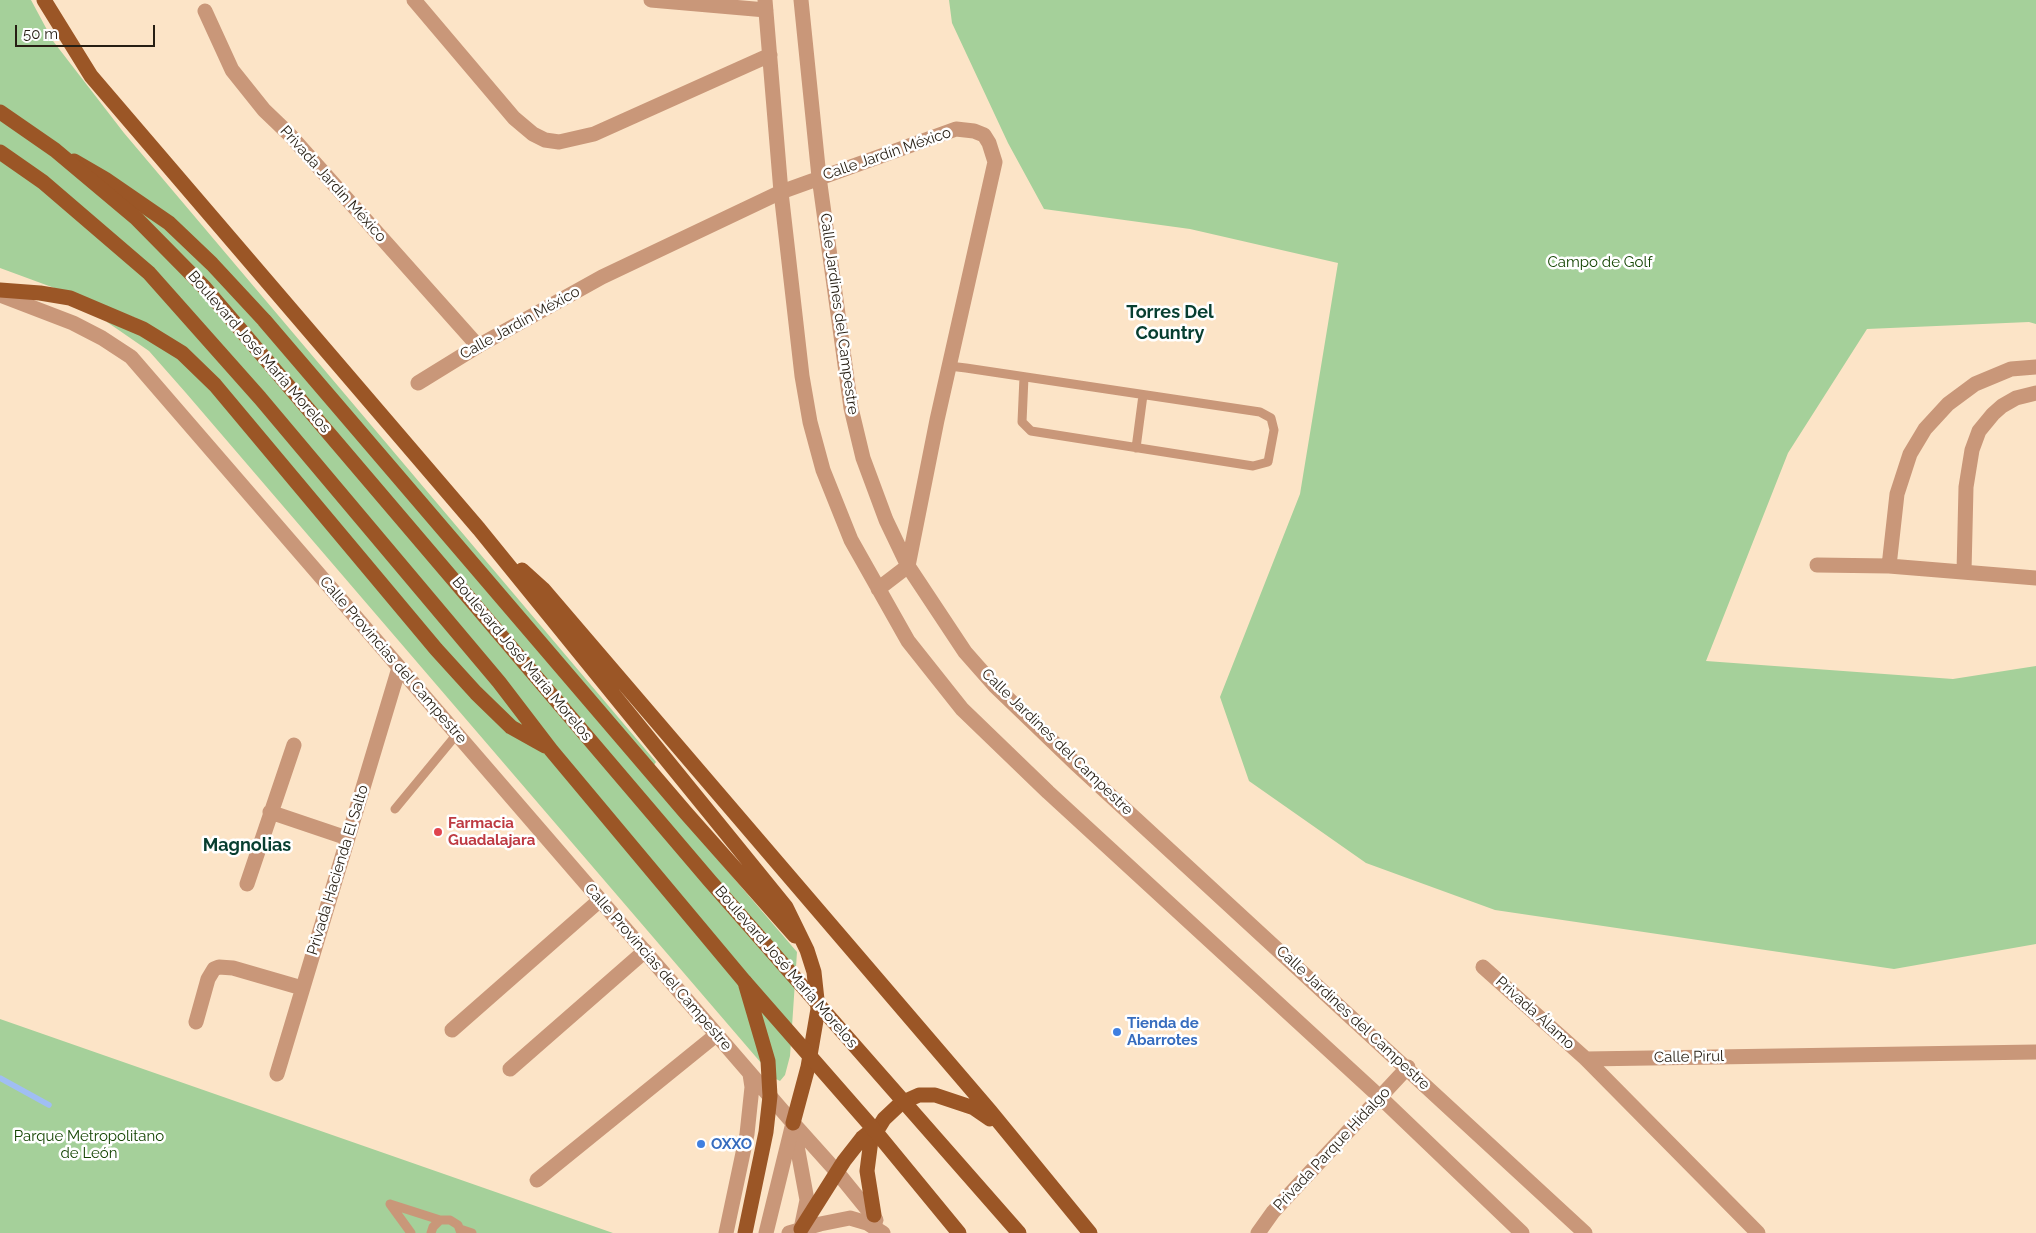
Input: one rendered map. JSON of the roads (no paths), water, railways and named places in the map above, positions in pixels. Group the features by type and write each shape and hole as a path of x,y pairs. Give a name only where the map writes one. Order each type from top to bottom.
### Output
{"main road":[{"path":"44,0 72,47 97,83 479,529 786,907 808,950 814,972 818,1009 808,1067 793,1123"},
{"name":"Boulevard José María Morelos","path":"0,112 55,150 136,218 205,288 710,881 1019,1233"},
{"path":"55,150 105,179 169,223 212,264 264,320 686,813 808,950"},
{"name":"Boulevard José María Morelos","path":"0,152 43,182 148,273 260,398 499,682 551,750 745,982 871,1126 958,1232"},
{"path":"0,290 40,293 70,298 136,325 182,352 215,384 430,641 476,693 511,727 551,750"},
{"path":"479,529 543,589 990,1111 1090,1233"},
{"path":"745,982 768,1061 770,1096 766,1132 745,1233"},
{"path":"797,1232 810,1204 862,1138 900,1103 919,1095 935,1095 953,1100 984,1113 1009,1136"},
{"path":"874,1215 868,1186 868,1155 871,1140 884,1119"}],"street":[{"path":"414,0 514,118 533,134 545,140 559,142 594,134 770,55"},
{"path":"651,0 765,5 781,192 802,376 810,422 823,470 851,540 908,641 962,708 1048,792 1381,1098 1522,1233"},
{"name":"Calle Jardines del Campestre","path":"801,0 820,177 851,408 863,458 886,520 908,566 965,652 995,686 1076,764 1408,1067 1585,1233"},
{"name":"Privada Jardín México","path":"205,11 232,70 264,110 289,134 478,346"},
{"name":"Calle Jardín México","path":"418,383 478,346 602,277 781,192 956,129 974,131 984,135 989,143 995,162 949,366 908,566"},
{"name":"Calle Provincias del Campestre","path":"0,295 73,323 102,338 131,357 716,1035 874,1215 883,1233"},
{"path":"1889,566 1898,487 1913,448 1925,429 1948,404 1975,384 2011,369 2036,366"},
{"path":"1964,572 1966,487 1972,450 1979,431 1992,414 2002,406 2016,398 2036,393"},
{"path":"1817,565 1889,566 2036,578"},
{"path":"878,589 908,566"},
{"name":"Privada Hacienda El Salto","path":"277,1074 399,668"},
{"path":"247,884 294,745"},
{"path":"270,812 347,838"},
{"path":"452,1030 600,900"},
{"path":"510,1069 645,951"},
{"path":"196,1022 208,979 214,970 219,967 233,968 302,988"},
{"name":"Privada Álamo","path":"1484,967 1586,1059"},
{"path":"536,1180 716,1035"},
{"name":"Calle Pirul","path":"1586,1059 2036,1052"},
{"path":"1586,1059 1758,1233"},
{"name":"Privada Parque Hidalgo","path":"1258,1233 1273,1212 1408,1067"},
{"path":"726,1233 747,1134 752,1087 750,1074"},
{"path":"793,1123 810,1204 821,1228"},
{"path":"766,1233 793,1123"},
{"path":"797,1232 821,1228 850,1218 867,1223 883,1233"}],"lane":[{"path":"949,366 1024,377 1143,395 1260,412 1271,418 1274,430 1268,462 1260,466 1031,431 1022,422 1024,377"},
{"path":"1136,448 1143,395"},
{"path":"395,809 457,734"},
{"path":"411,1233 390,1204 440,1220 454,1222 460,1231 472,1233"},
{"path":"431,1233 433,1227 440,1220"}],"waterway":[{"path":"0,1078 49,1105"}],"place":[{"name":"Farmacia Guadalajara","path":"438,832"},
{"name":"Tienda de Abarrotes","path":"1117,1032"},
{"name":"OXXO","path":"701,1144"}],"district":[{"name":"Torres Del Country","path":"1170,323"},
{"name":"Magnolias","path":"247,846"}],"park label":[{"name":"Campo de Golf","path":"1600,262"},
{"name":"Parque Metropolitano de León","path":"89,1144"}]}
